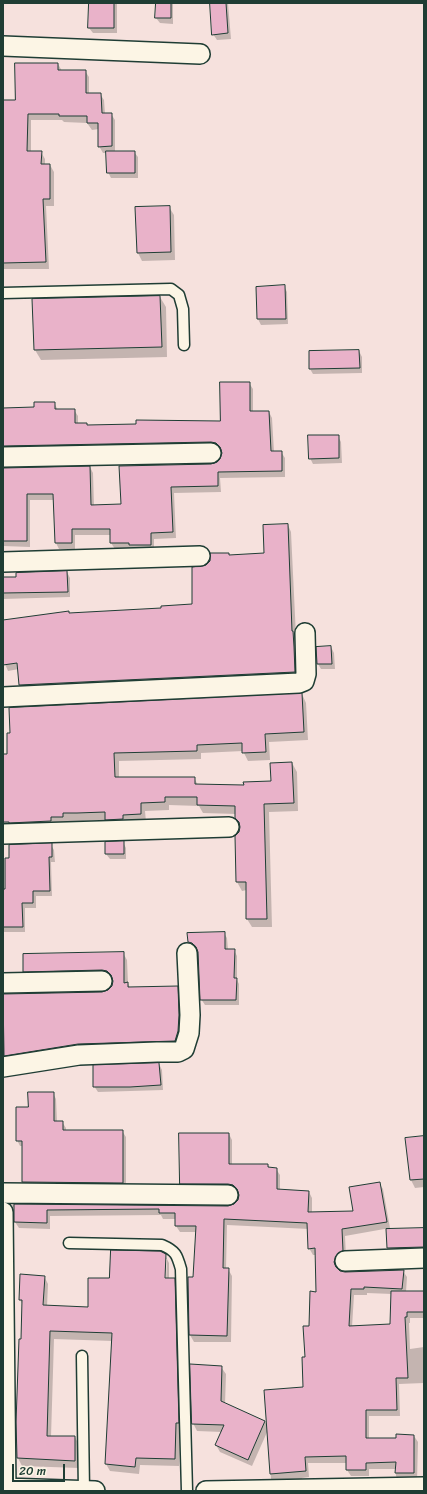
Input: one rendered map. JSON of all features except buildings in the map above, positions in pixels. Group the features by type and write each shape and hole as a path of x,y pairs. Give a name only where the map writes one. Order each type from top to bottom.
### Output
{"street":[{"path":"3,46 200,54"},
{"path":"3,457 211,453"},
{"path":"3,562 200,556"},
{"path":"3,697 299,683 304,681 306,674 305,633"},
{"path":"3,834 229,827"},
{"path":"3,1067 79,1055 178,1052 184,1049 189,1033 190,1015 186,953"},
{"path":"3,983 102,981"},
{"path":"3,1193 228,1194"},
{"path":"3,1212 4,1464 6,1490 95,1491"},
{"path":"345,1261 424,1258"},
{"path":"206,1491 417,1489"}],"lane":[{"path":"3,293 171,290 179,295 183,309 184,345"},
{"path":"69,1242 162,1245 173,1250 178,1258 181,1269 187,1491"},
{"path":"82,1356 84,1491"}]}
